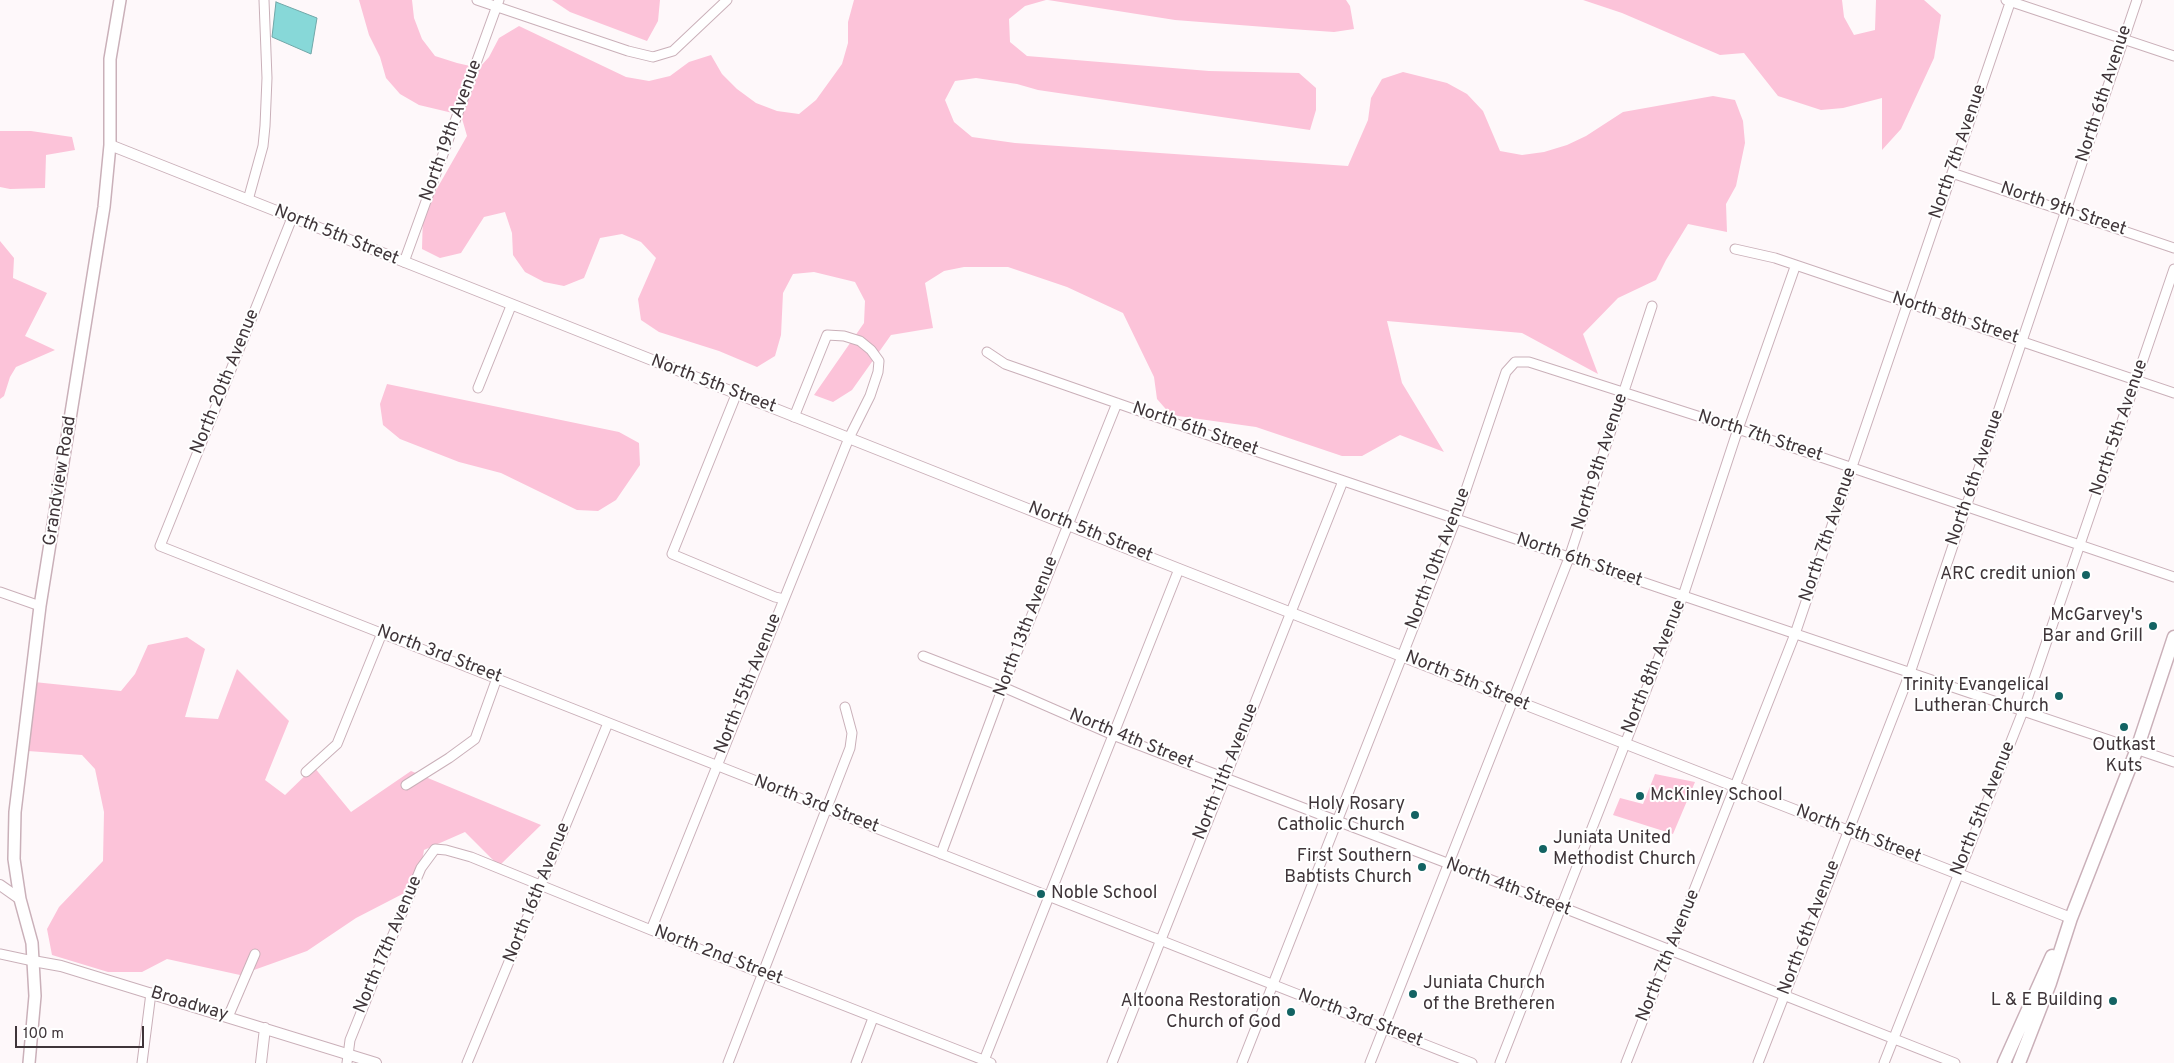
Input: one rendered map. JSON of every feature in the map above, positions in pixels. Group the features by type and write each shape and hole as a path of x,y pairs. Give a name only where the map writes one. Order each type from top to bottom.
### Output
{"main road":[{"name":"Grandview Road","path":"29,1063 35,996 32,943 20,899 14,859 15,812 40,606 104,206 110,145 110,59 120,0"},
{"path":"2019,1063 2050,983 2071,918 2137,749 2174,637"},
{"path":"2004,1063 2040,979 2071,918"}],"street":[{"path":"248,200 263,146 265,126 267,78 264,0"},
{"path":"477,0 498,3 635,54 653,57 673,51 727,0"},
{"name":"North 6th Avenue","path":"1758,1063 1910,673 2137,0"},
{"path":"2009,1 2174,56"},
{"name":"North 7th Avenue","path":"1626,1063 1795,634 2009,1"},
{"name":"North 19th Avenue","path":"404,262 498,3"},
{"name":"North 5th Street","path":"110,145 736,395 2071,918"},
{"name":"North 9th Street","path":"1952,172 2174,248"},
{"name":"North 20th Avenue","path":"160,546 292,218"},
{"name":"North 8th Street","path":"1735,249 1775,258 2174,393"},
{"name":"North 8th Avenue","path":"1500,1063 1683,596 1738,429 1795,266"},
{"name":"North 5th Avenue","path":"1884,1063 2023,711 2174,269"},
{"path":"478,388 511,306"},
{"name":"North 9th Avenue","path":"1370,1063 1569,558 1625,393 1652,306"},
{"name":"North 15th Avenue","path":"651,930 849,438 870,396 878,372 879,360 860,341 844,336 827,335 794,417"},
{"name":"North 6th Street","path":"987,352 1005,364 1116,403 2174,762"},
{"name":"North 7th Street","path":"1514,362 1529,362 1738,429 2174,577"},
{"name":"North 10th Avenue","path":"1242,1063 1456,519 1506,372 1514,362"},
{"path":"736,395 672,554 775,597 784,598"},
{"name":"North 13th Avenue","path":"941,854 1003,687 1116,403"},
{"name":"North 11th Avenue","path":"1112,1063 1343,480"},
{"name":"North 3rd Street","path":"160,546 1472,1063"},
{"path":"986,1062 1049,896 1178,569"},
{"path":"0,592 40,606"},
{"path":"306,772 337,744 382,633"},
{"name":"North 4th Street","path":"923,656 1003,687 1113,735 1337,820 1448,865 1560,906 1952,1062"},
{"path":"406,785 475,739 498,678"},
{"path":"728,1063 850,748 852,733 845,706"},
{"name":"North 16th Avenue","path":"467,1063 608,723"},
{"name":"North 17th Avenue","path":"348,1059 350,1040 422,868 435,849 446,850"},
{"name":"North 2nd Street","path":"446,850 471,857 986,1062"},
{"path":"0,885 20,899"},
{"name":"Broadway","path":"0,954 61,966 265,1028 348,1059 376,1063"},
{"path":"228,1017 255,954"},
{"path":"142,1063 151,993"},
{"path":"856,1063 873,1018"},
{"path":"261,1063 265,1028"}],"shaded area":[{"path":"359,0 412,0 414,18 422,39 435,56 457,63 479,68 489,57 499,38 519,26 626,77 649,81 670,76 689,62 711,55 722,74 737,89 756,103 777,111 799,114 816,100 842,64 848,43 848,22 854,0 1046,0 1025,6 1009,19 1010,42 1027,56 1209,71 1299,73 1316,88 1316,110 1310,130 1038,90 1017,84 976,78 955,81 945,100 954,122 972,137 1015,143 1348,166 1368,120 1371,98 1382,79 1403,72 1447,83 1467,94 1483,111 1500,151 1522,155 1544,152 1567,145 1586,136 1623,112 1713,96 1735,100 1743,121 1745,143 1736,186 1726,204 1727,232 1688,224 1656,280 1618,298 1583,334 1598,374 1522,333 1387,321 1402,383 1444,452 1400,435 1362,456 1342,456 1256,427 1171,415 1157,399 1154,377 1123,313 1067,287 1008,267 964,267 944,271 925,283 933,328 891,335 852,390 833,402 814,395 864,323 865,301 855,282 814,272 793,274 783,293 781,335 775,356 757,367 719,351 659,332 641,320 638,299 656,258 641,242 622,234 600,238 584,278 564,286 544,282 525,272 513,255 512,233 505,212 484,217 461,253 440,258 422,249 423,213 467,136 461,115 419,105 400,94 386,78 380,57 369,35"},
{"path":"552,0 660,0 658,21 647,41 570,12"},
{"path":"1048,0 1346,0 1350,6 1354,29 1334,32 1175,20"},
{"path":"1583,0 1842,0 1844,17 1854,35 1875,30 1876,0 1924,0 1941,15 1934,58 1901,129 1882,150 1882,98 1843,108 1821,110 1778,96 1744,53 1720,55 1622,13"},
{"path":"0,131 31,131 72,137 75,150 46,155 45,188 10,189 0,187"},
{"path":"0,241 14,258 13,278 47,293 25,336 55,350 16,367 10,377 4,396 0,399"},
{"path":"387,384 619,432 639,443 640,465 616,500 598,511 577,510 501,473 459,462 400,439 383,425 380,404"},
{"path":"187,637 205,649 185,717 218,719 237,669 289,721 265,780 285,795 314,767 351,812 411,771 541,825 499,866 465,832 424,850 418,886 356,918 307,951 240,975 167,959 142,972 108,972 52,955 47,929 59,907 103,861 104,812 95,769 82,755 28,751 34,682 121,691 135,674 148,645"},
{"path":"1655,774 1695,782 1673,834 1613,815 1620,798 1643,804"}],"water":[{"path":"276,2 317,18 311,54 272,37"}],"place":[{"name":"ARC credit union","path":"2086,575"},
{"name":"McGarvey's Bar and Grill","path":"2153,626"},
{"name":"Trinity Evangelical Lutheran Church","path":"2059,696"},
{"name":"Outkast Kuts","path":"2124,727"},
{"name":"McKinley School","path":"1640,796"},
{"name":"Holy Rosary Catholic Church","path":"1415,815"},
{"name":"Juniata United Methodist Church","path":"1543,849"},
{"name":"First Southern Babtists Church","path":"1422,867"},
{"name":"Noble School","path":"1041,894"},
{"name":"Juniata Church of the Bretheren","path":"1413,994"},
{"name":"L & E Building","path":"2113,1001"},
{"name":"Altoona Restoration Church of God","path":"1291,1012"}]}
